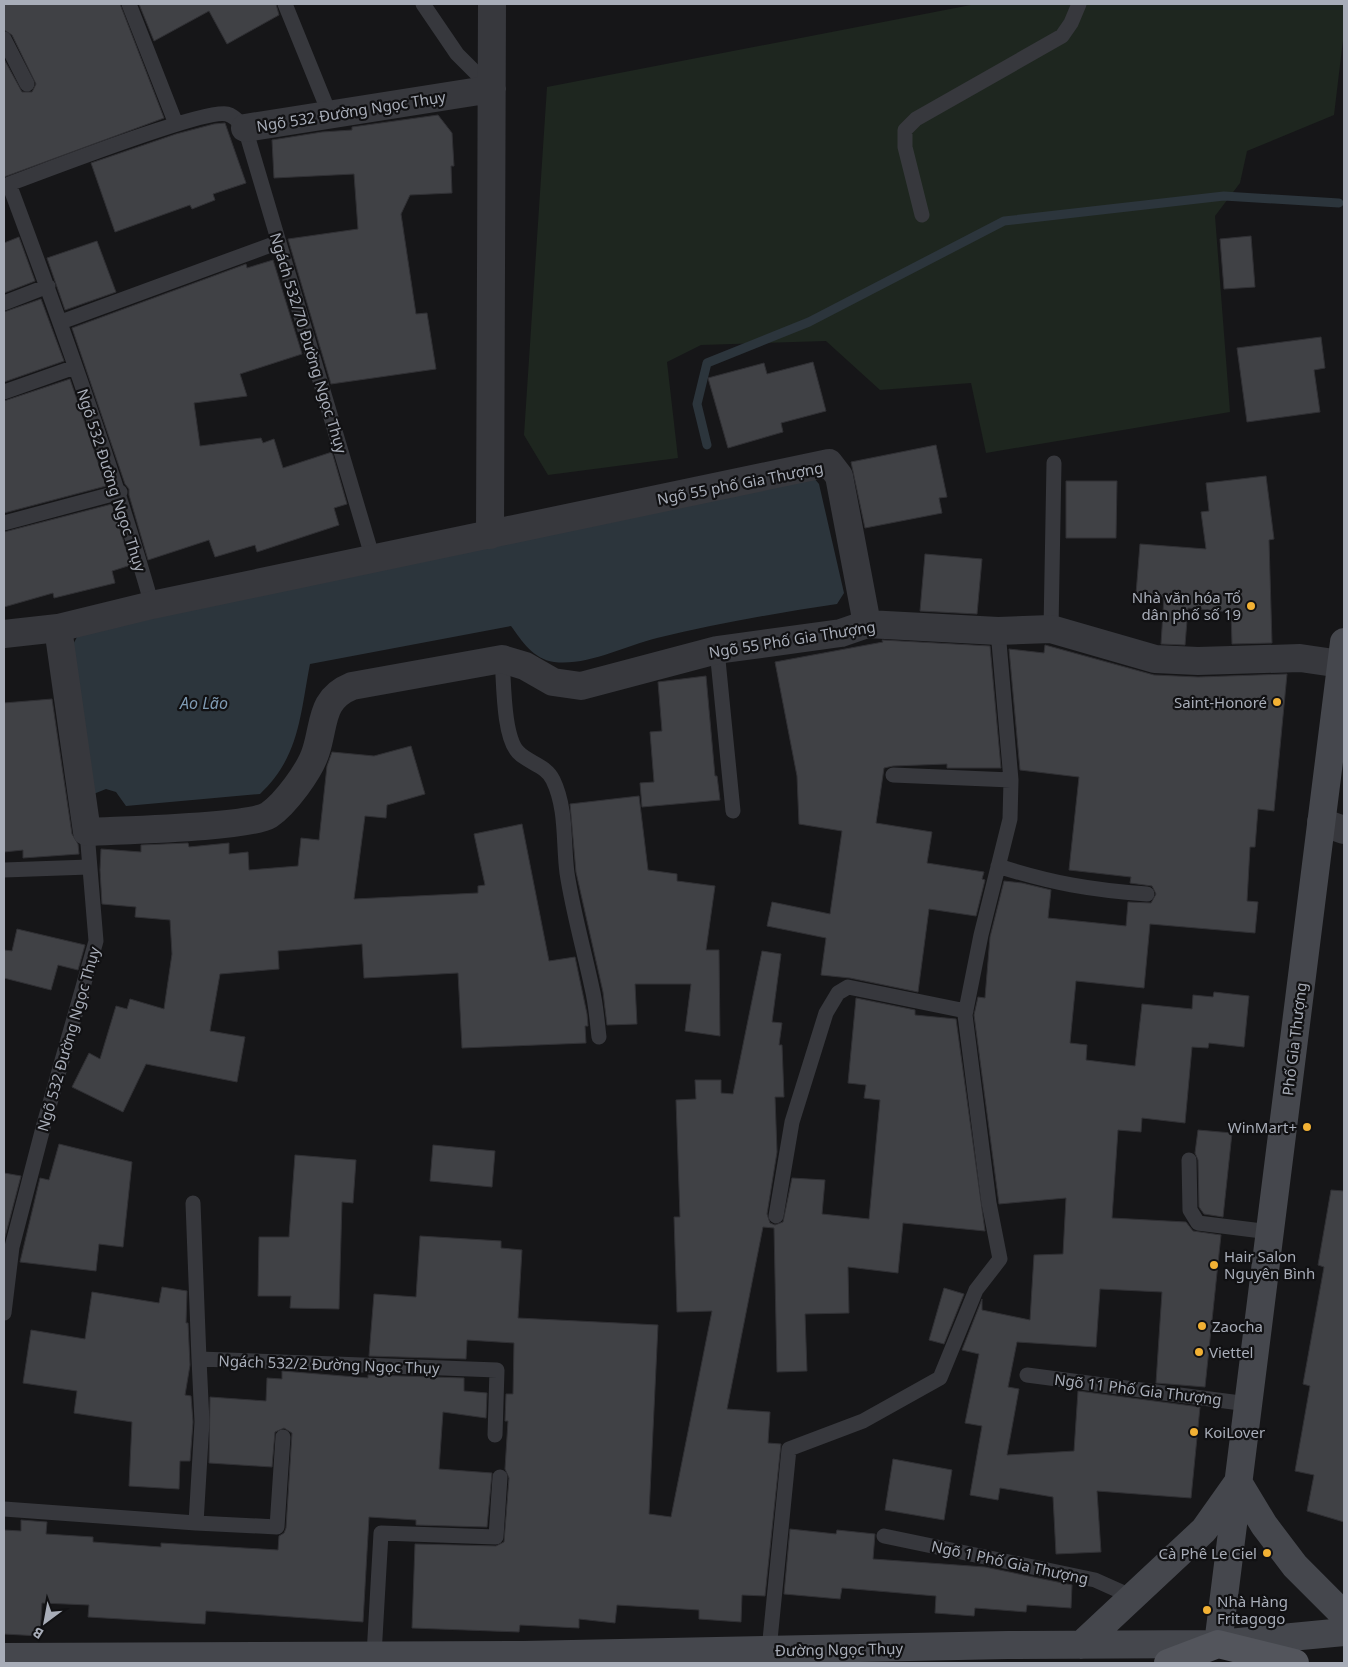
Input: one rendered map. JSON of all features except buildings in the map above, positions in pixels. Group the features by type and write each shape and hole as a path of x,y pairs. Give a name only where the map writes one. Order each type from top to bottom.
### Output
{"main road":[{"path":"1168,1663 1218,1644 1279,1661 1294,1663"}],"street":[{"path":"4,634 58,628 152,605 490,535 492,4"},
{"name":"Ngõ 532 Đường Ngọc Thụy","path":"245,128 492,89"},
{"name":"Ngõ 55 phố Gia Thượng","path":"490,535 829,463 839,476 867,624"},
{"name":"Ngõ 55 Phố Gia Thượng","path":"87,832 237,823 268,816 292,793 315,753 328,705 338,692 352,686 502,659 525,666 553,682 581,686 717,650 841,633 867,624 998,631 1051,629 1155,659 1198,661 1300,658 1343,653"},
{"name":"Ngõ 532 Đường Ngọc Thụy","path":"58,628 87,832"},
{"name":"Phố Gia Thượng","path":"1218,1644 1270,1232 1333,826 1343,653"},
{"path":"1080,1645 1204,1530 1238,1482 1264,1525 1295,1566 1344,1615"},
{"name":"Đường Ngọc Thụy","path":"4,1657 374,1655 1218,1644 1344,1632"}],"lane":[{"path":"129,4 176,124"},
{"path":"286,4 330,115"},
{"path":"423,4 457,54 492,89"},
{"path":"922,215 905,147 905,130 916,120 1062,36 1071,23 1079,4"},
{"path":"4,39 26,84"},
{"name":"Ngõ 532 Đường Ngọc Thụy","path":"152,605 120,492 74,366 61,322 6,185 176,124 214,114 226,114 236,119 245,128"},
{"name":"Ngách 532/70 Đường Ngọc Thụy","path":"245,128 373,559"},
{"path":"61,322 279,242"},
{"path":"4,303 48,286"},
{"path":"4,392 74,366"},
{"path":"1051,629 1054,463"},
{"path":"4,523 120,492"},
{"path":"770,1650 789,1449 863,1421 940,1378 976,1290 1000,1259 989,1203 988,1178 967,1034 966,1012 981,934 1010,820 1011,780 998,631"},
{"path":"717,650 733,811"},
{"path":"502,659 508,726 512,744 519,753 542,767 553,779 565,828 567,872 593,989 598,1037"},
{"path":"893,775 1011,780"},
{"name":"Ngõ 532 Đường Ngọc Thụy","path":"4,1313 12,1247 44,1124 96,941 87,832"},
{"path":"998,866 1041,880 1091,890 1147,894"},
{"path":"4,870 90,868"},
{"path":"776,1216 792,1122 826,1013 838,993 848,987 966,1012"},
{"path":"1189,1160 1190,1210 1198,1223 1270,1232"},
{"path":"194,1203 199,1359"},
{"name":"Ngách 532/2 Đường Ngọc Thụy","path":"196,1523 202,1422 199,1359 497,1370 495,1435"},
{"name":"Ngõ 11 Phố Gia Thượng","path":"1027,1374 1248,1404"},
{"path":"4,1509 277,1527 283,1436"},
{"path":"374,1655 381,1533 496,1537 500,1477"},
{"name":"Ngõ 1 Phố Gia Thượng","path":"884,1536 1096,1580 1133,1597"}],"shaded area":[{"path":"976,4 1344,4 1344,32 1334,115 1247,151 1240,183 1215,216 1230,412 986,453 971,383 880,390 826,341 701,345 667,362 678,458 548,475 524,435 547,87"}],"water":[{"name":"Ao Lão","path":"808,471 819,484 844,593 837,604 746,619 679,633 644,641 580,661 554,662 540,657 529,649 511,626 310,664 300,718 291,750 273,780 260,794 126,806 116,792 106,789 91,795 70,650 77,637 84,630"}],"waterway":[{"path":"707,445 697,404 707,363 809,322 1004,221 1224,196 1339,203"}],"place":[{"name":"Nhà văn hóa Tổ dân phố số 19","path":"1251,606"},
{"name":"Saint-Honoré","path":"1277,702"},
{"name":"WinMart+","path":"1307,1127"},
{"name":"Hair Salon Nguyên Bình","path":"1214,1265"},
{"name":"Zaocha","path":"1202,1326"},
{"name":"Viettel","path":"1199,1352"},
{"name":"KoiLover","path":"1194,1432"},
{"name":"Cà Phê Le Ciel","path":"1267,1553"},
{"name":"Nhà Hàng Fritagogo","path":"1207,1610"}]}
